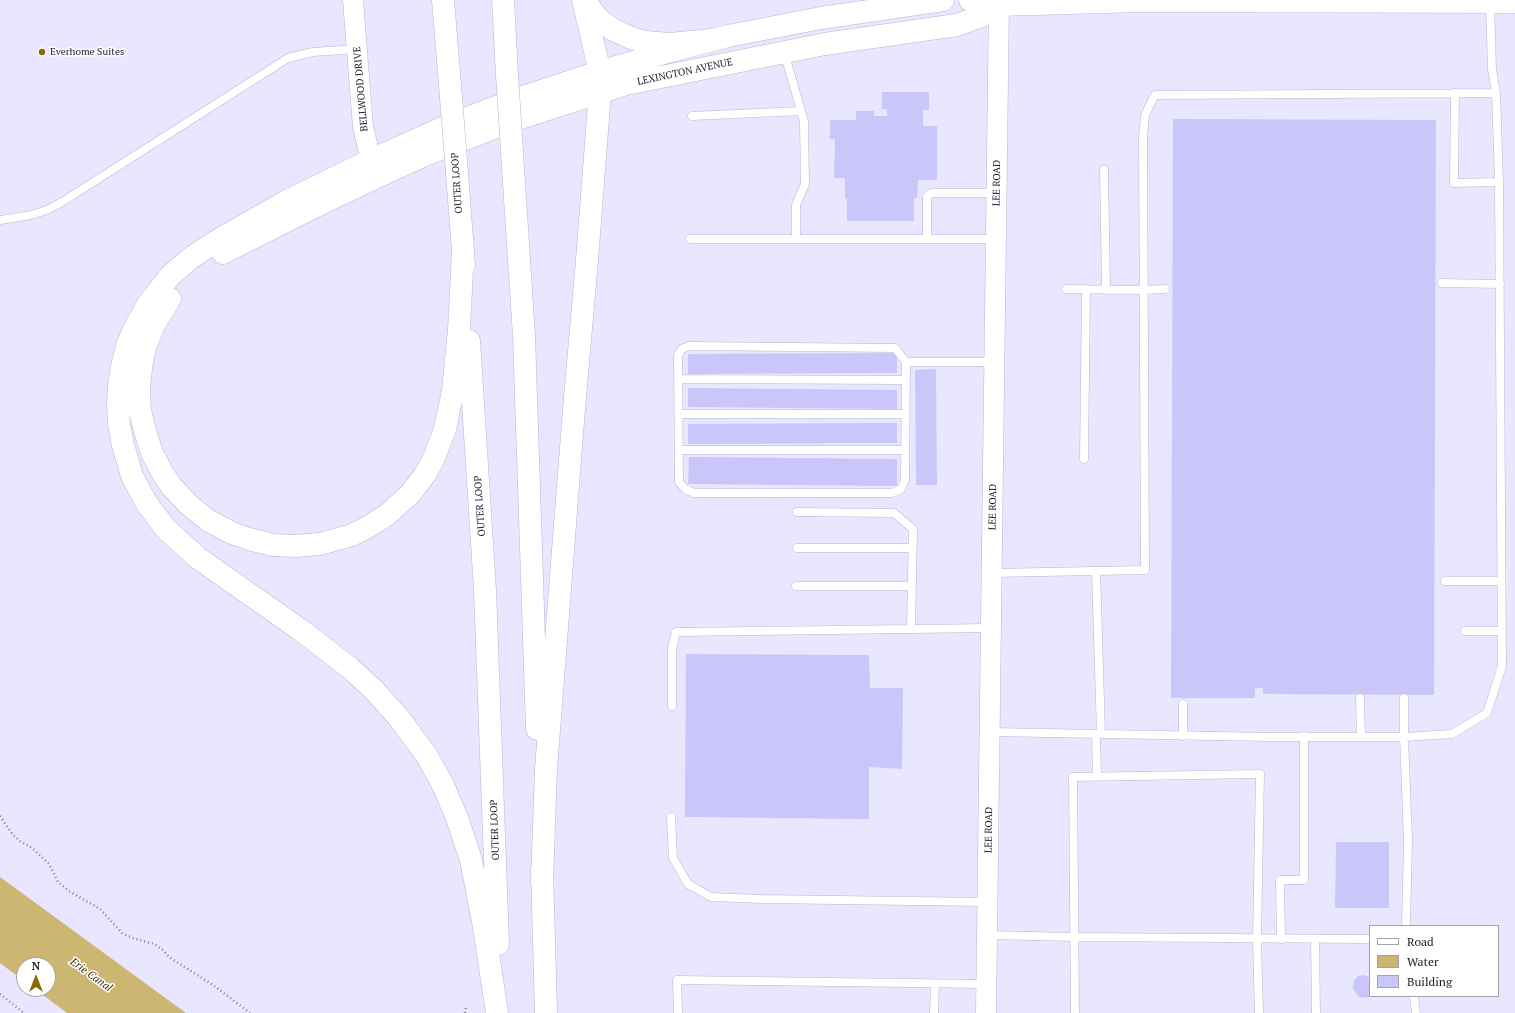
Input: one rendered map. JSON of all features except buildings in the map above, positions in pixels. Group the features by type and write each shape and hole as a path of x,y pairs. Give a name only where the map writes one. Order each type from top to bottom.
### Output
{"main road":[{"name":"OUTER LOOP","path":"443,0 463,251 485,590 501,1013"},
{"path":"503,0 526,380 546,1013"},
{"path":"542,883 546,769 600,82 584,0"},
{"path":"584,0 592,12 601,21 612,29 631,38 645,42 662,44 684,44 712,40"},
{"name":"LEXINGTON AVENUE","path":"377,167 425,155 600,82 712,40 821,18 942,0"},
{"name":"LEXINGTON AVENUE","path":"970,0 999,2 1515,2"},
{"name":"LEXINGTON AVENUE","path":"600,82 642,81 784,52 876,36 957,25 979,17 999,2"},
{"path":"377,167 302,213 212,260 186,280 170,298 162,311 151,331 142,361 139,389 140,411 147,439 156,460 172,487 189,505 209,521 241,536 266,544 296,546 324,543 352,535 373,524 400,504 426,473 437,450 446,422 453,391 456,364 463,251"},
{"path":"377,167 285,202 235,230 192,257 170,276 148,304 136,325 127,346 119,386 119,424 123,445 132,476 147,504 166,529 198,558 302,631 350,668 370,686 400,718 427,756 448,796 468,849 481,909 498,1013"}],"street":[{"name":"BELLWOOD DRIVE","path":"353,0 363,127 366,142 377,167"},
{"name":"LEE ROAD","path":"986,1013 999,2"}],"lane":[{"path":"990,732 1183,736 1404,737 1452,734 1487,713 1502,666 1500,182 1496,93 1492,69 1490,2"},
{"path":"0,220 31,215 47,210 62,202 288,58 313,52 357,48"},
{"path":"784,52 804,122 805,184 796,205 796,239"},
{"path":"1455,93 1454,183 1500,182"},
{"path":"992,573 1145,570 1143,138 1145,115 1155,95 1496,93"},
{"path":"692,116 801,111"},
{"path":"1104,170 1106,290"},
{"path":"927,239 927,196 932,193 996,192"},
{"path":"690,239 996,239"},
{"path":"1442,284 1500,284"},
{"path":"1066,289 1165,289"},
{"path":"1084,459 1086,289"},
{"path":"689,346 895,348 906,362 905,480 901,489 892,493 694,493 685,489 679,482 678,379 678,355 682,349 689,346"},
{"path":"906,362 994,362"},
{"path":"678,379 906,380"},
{"path":"679,414 905,414"},
{"path":"679,450 905,450"},
{"path":"797,512 894,513 912,529 911,629"},
{"path":"797,548 912,548"},
{"path":"1096,571 1099,734 1097,776"},
{"path":"1445,581 1501,581"},
{"path":"796,586 912,586"},
{"path":"672,706 672,648 676,632 992,628"},
{"path":"1465,632 1502,631"},
{"path":"1360,698 1361,737"},
{"path":"1404,698 1408,840 1406,925"},
{"path":"1183,704 1183,736"},
{"path":"1281,939 1280,880 1304,880 1304,736"},
{"path":"1075,1013 1073,777 1260,774 1258,939 1259,1013"},
{"path":"671,817 673,858 688,884 711,897 761,900 988,902"},
{"path":"987,935 1074,938 1369,939"},
{"path":"1315,939 1316,1013"},
{"path":"678,1013 678,980 987,984"},
{"path":"934,1013 935,984"},
{"path":"1414,997 1416,1013"}],"path":[{"path":"0,816 13,835 20,842 32,848 49,864 58,882 69,891 100,909 123,934 154,944 170,957 213,985 250,1013"},
{"path":"0,994 24,1013"},
{"path":"465,1013 466,1006"}],"water":[{"name":"Erie Canal","path":"0,877 186,1013 67,1013 46,997 56,997 56,957 16,957 16,975 0,963"}],"place":[{"name":"Everhome Suites","path":"42,52"}]}
